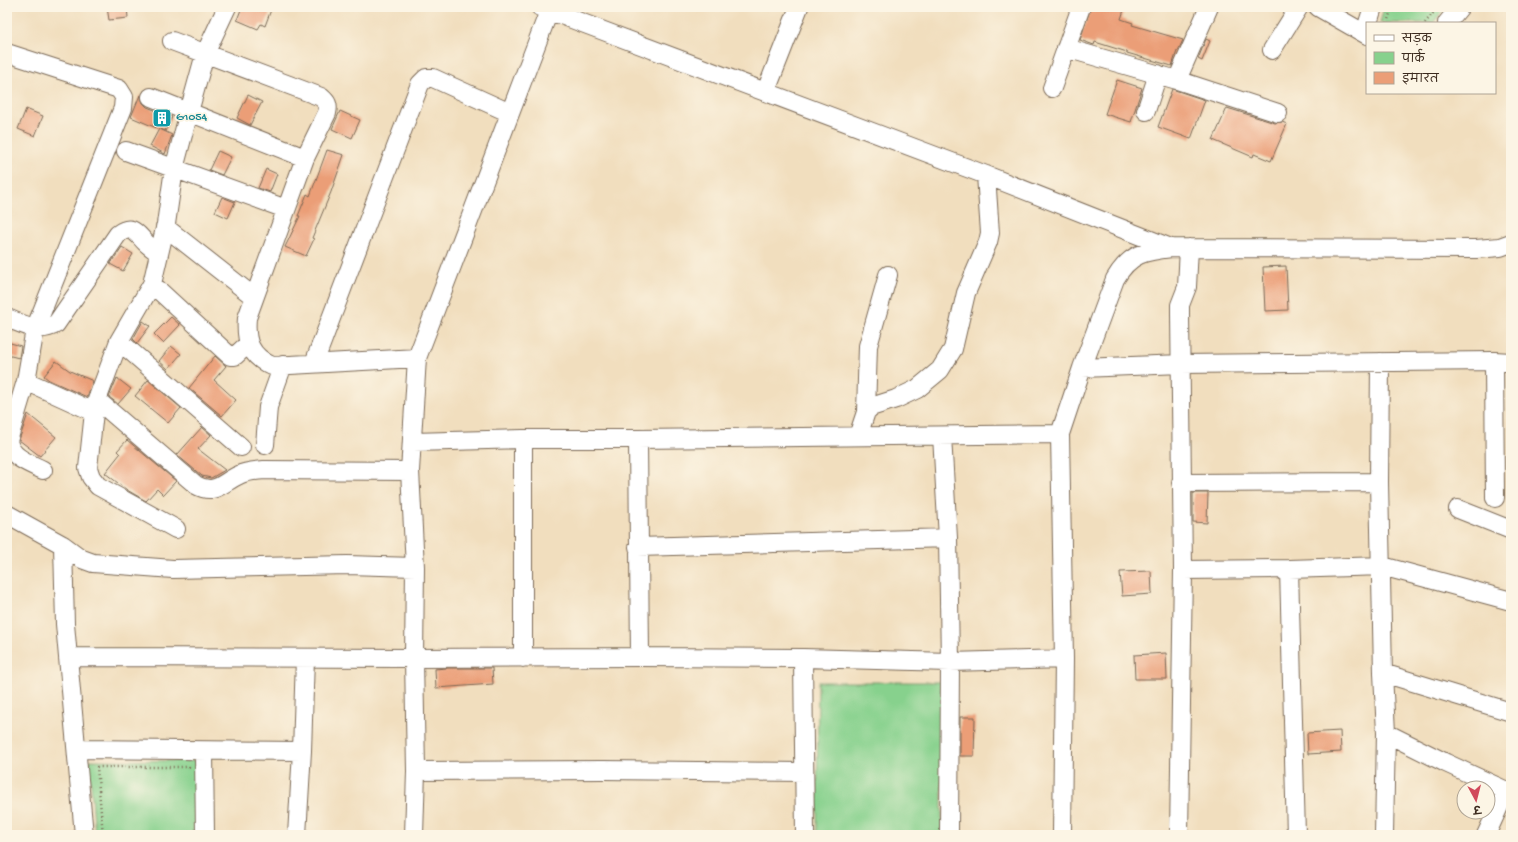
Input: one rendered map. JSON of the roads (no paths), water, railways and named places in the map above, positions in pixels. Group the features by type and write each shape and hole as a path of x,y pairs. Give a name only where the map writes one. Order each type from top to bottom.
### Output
{"street":[{"path":"176,529 98,486 91,477 88,468 96,406 119,341 152,284 165,227 174,169 189,112 205,54 227,7"},
{"path":"766,91 799,7"},
{"path":"1052,88 1081,7"},
{"path":"1177,80 1208,7"},
{"path":"1272,50 1299,7"},
{"path":"1318,7 1366,30"},
{"path":"1369,22 1373,7"},
{"path":"1448,22 1460,7"},
{"path":"414,835 416,771 414,658 415,567 410,471 413,442 417,358 510,113 544,9 766,91 1181,248"},
{"path":"172,41 321,97 326,101 329,107 305,158 246,318 248,343 252,350 262,361 272,366 417,358"},
{"path":"1066,48 1158,74 1278,113"},
{"path":"7,53 119,90 124,97 123,108 35,329 26,381 8,441 9,448 14,455 43,470"},
{"path":"1146,111 1158,74"},
{"path":"314,363 420,84 426,78 433,78 510,113"},
{"path":"151,97 305,158"},
{"path":"126,151 286,209"},
{"path":"866,412 872,407 896,399 917,389 940,370 953,349 966,293 988,242 990,232 986,175"},
{"path":"165,227 254,297"},
{"path":"7,318 35,329 43,329 56,324 118,234 123,230 130,229 140,235 146,243 159,253"},
{"path":"1062,835 1064,659 1060,434 1082,368 1115,279 1122,266 1142,253 1181,248 1476,249 1500,247 1511,243"},
{"path":"1179,835 1183,570 1180,306 1187,287 1181,248"},
{"path":"858,436 866,412 868,346 888,275"},
{"path":"152,284 230,356 235,356 248,343"},
{"path":"119,341 241,447"},
{"path":"1082,368 1181,364 1503,361 1495,498"},
{"path":"1380,362 1379,482 1382,566 1383,673 1386,733 1384,835"},
{"path":"266,445 268,406 283,365"},
{"path":"26,381 96,406 196,485 204,489 215,489 240,474 257,471 410,471"},
{"path":"413,442 523,439 638,440 1060,434"},
{"path":"942,436 948,538 950,662 949,835"},
{"path":"523,439 523,658"},
{"path":"638,440 640,657"},
{"path":"1181,483 1379,482"},
{"path":"1458,509 1511,530"},
{"path":"7,514 63,545 82,559 93,563 173,569 347,565 415,567"},
{"path":"638,547 948,538"},
{"path":"63,545 65,624 84,835"},
{"path":"1183,570 1382,566 1511,601"},
{"path":"1289,569 1296,835"},
{"path":"68,657 640,657 803,658 950,662 1064,659"},
{"path":"297,835 302,751 305,658"},
{"path":"803,658 805,835"},
{"path":"1383,673 1511,712"},
{"path":"1386,733 1509,792 1486,835"},
{"path":"77,749 302,751"},
{"path":"204,751 205,835"},
{"path":"416,771 603,770 804,772"}],"place":[{"name":"G1054","path":"162,118"}]}
